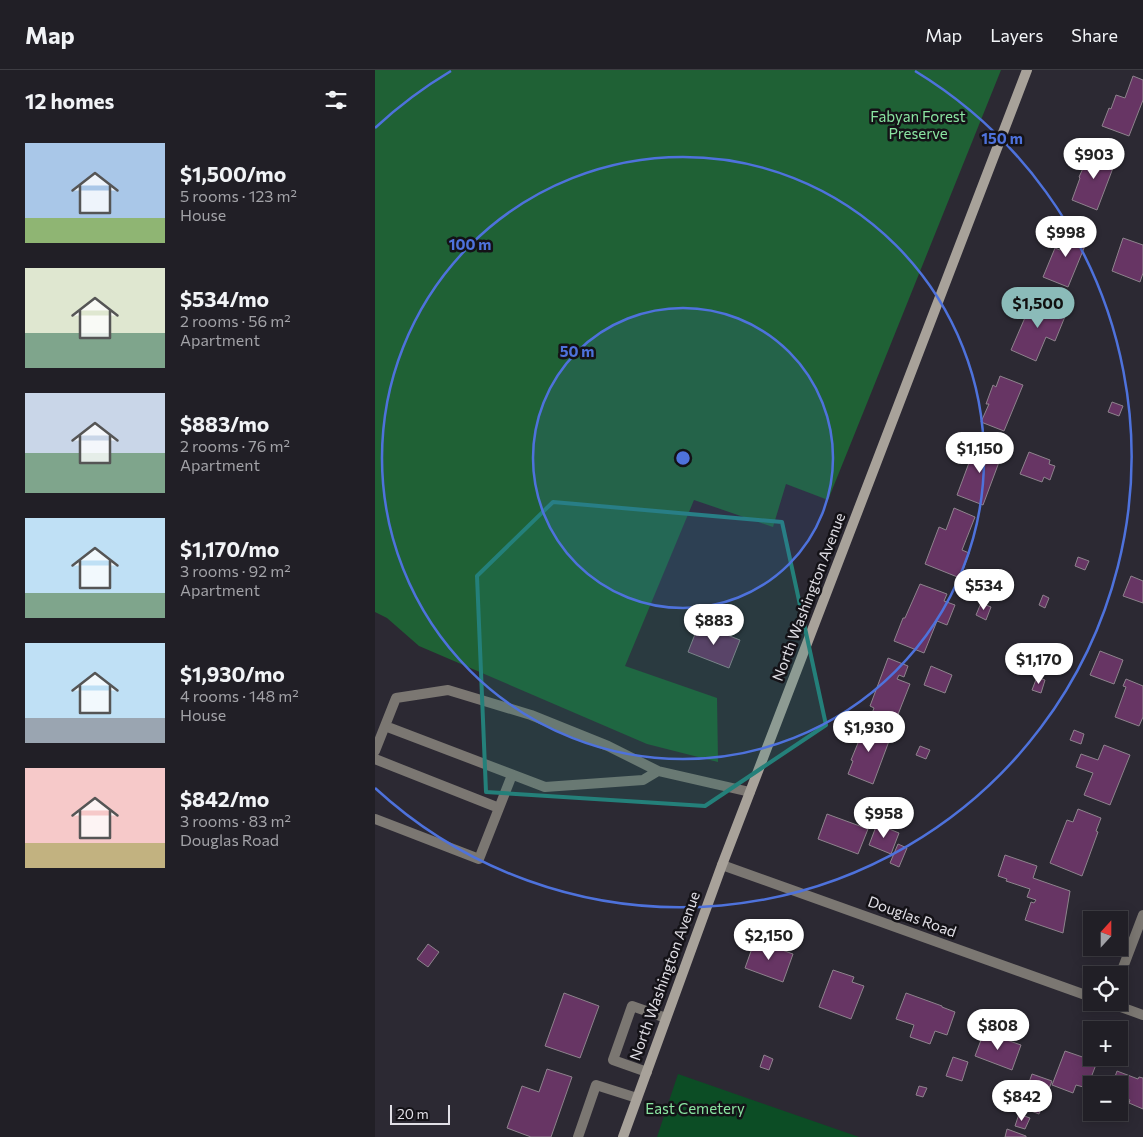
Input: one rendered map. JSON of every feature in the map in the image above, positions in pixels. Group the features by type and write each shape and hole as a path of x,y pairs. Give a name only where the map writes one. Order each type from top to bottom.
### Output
{"main road":[{"name":"North Washington Avenue","path":"623,1137 722,865 1027,70"}],"street":[{"path":"375,751 396,698 448,690 531,715 609,746 658,771 750,792"},
{"path":"385,726 545,788 643,780 658,771"},
{"path":"375,759 499,808"},
{"path":"375,819 479,859 512,775"},
{"name":"Douglas Road","path":"722,865 1083,994"},
{"path":"1124,966 1143,915"},
{"path":"647,1072 613,1060 632,1006 666,1018"},
{"path":"1128,1010 1143,1015"},
{"path":"578,1137 596,1085 637,1098"}],"highlighted area":[{"path":"553,502 782,522 826,725 705,806 486,792 477,576"}],"green space":[{"name":"Fabyan Forest Preserve","path":"375,70 1001,70 828,500 786,484 773,527 694,500 625,666 717,698 718,762 647,744 419,646 387,618 375,612"},
{"name":"East Cemetery","path":"678,1074 859,1137 657,1137"}],"building":[{"path":"1133,76 1143,80 1143,100 1129,136 1102,126 1116,95 1125,98"},
{"path":"1091,151 1116,160 1097,210 1072,200 1079,177"},
{"path":"1068,227 1089,236 1068,287 1043,277 1055,248 1060,250"},
{"path":"1123,238 1143,245 1143,273 1140,282 1112,271"},
{"path":"1033,299 1066,314 1055,341 1046,337 1036,361 1011,350"},
{"path":"1000,376 1023,385 1004,431 981,422 989,404 986,404 993,385 996,387"},
{"path":"1112,402 1123,406 1119,416 1108,412"},
{"path":"976,444 1002,454 983,505 957,495"},
{"path":"1029,452 1050,460 1049,464 1055,466 1050,480 1044,477 1042,482 1020,474"},
{"path":"954,508 975,517 962,550 969,553 960,578 925,564 939,527 946,530"},
{"path":"1078,557 1089,561 1085,570 1075,566"},
{"path":"1131,576 1143,581 1143,603 1123,596"},
{"path":"920,584 947,594 944,601 955,605 947,625 937,621 924,653 894,641"},
{"path":"1043,595 1049,598 1045,608 1039,605"},
{"path":"981,603 991,607 986,620 976,615"},
{"path":"699,624 740,640 729,668 688,652"},
{"path":"1100,651 1123,660 1114,684 1090,675"},
{"path":"888,658 908,666 904,677 899,675 897,679 910,684 897,717 888,713 884,721 871,716 874,708 870,706"},
{"path":"931,666 952,675 945,693 924,685"},
{"path":"1037,677 1045,680 1041,693 1032,690"},
{"path":"1126,679 1143,686 1143,717 1139,726 1115,717 1126,687 1123,686"},
{"path":"864,722 892,733 873,784 848,774 858,743 856,742"},
{"path":"1074,730 1084,734 1081,744 1070,740"},
{"path":"1104,745 1130,755 1110,805 1084,795 1093,773 1076,767 1081,754 1098,760"},
{"path":"920,746 930,750 926,759 916,755"},
{"path":"1078,809 1101,818 1096,831 1098,832 1082,876 1050,863 1067,820 1073,822"},
{"path":"827,814 868,829 858,854 818,839"},
{"path":"877,824 899,833 891,854 869,845"},
{"path":"898,844 907,848 899,867 890,863"},
{"path":"1005,855 1037,866 1033,878 1070,891 1063,933 1025,920 1031,902 1034,903 1036,900 1027,897 1030,889 1006,881 1007,879 998,876"},
{"path":"755,940 793,954 783,982 745,968"},
{"path":"428,944 439,952 428,967 417,959"},
{"path":"833,970 854,977 852,982 864,986 851,1019 819,1007"},
{"path":"564,993 599,1006 580,1058 545,1046"},
{"path":"906,993 955,1012 947,1035 935,1031 930,1044 910,1037 914,1025 896,1019"},
{"path":"984,1032 1021,1045 1012,1070 975,1056"},
{"path":"1065,1051 1083,1057 1083,1066 1095,1066 1092,1076 1083,1076 1083,1087 1076,1085 1073,1093 1052,1085"},
{"path":"764,1055 773,1059 769,1070 760,1067"},
{"path":"953,1057 968,1062 962,1081 946,1076"},
{"path":"547,1069 572,1077 551,1137 531,1137 507,1128 522,1086 539,1092"},
{"path":"1117,1071 1138,1079 1139,1077 1143,1078 1143,1109 1129,1103 1128,1076 1115,1076"},
{"path":"1032,1074 1052,1081 1039,1114 1020,1107"},
{"path":"919,1086 927,1088 923,1097 916,1095"},
{"path":"1019,1114 1030,1118 1025,1129 1015,1126"},
{"path":"1007,1129 1026,1136 1026,1137 1005,1137"}]}
